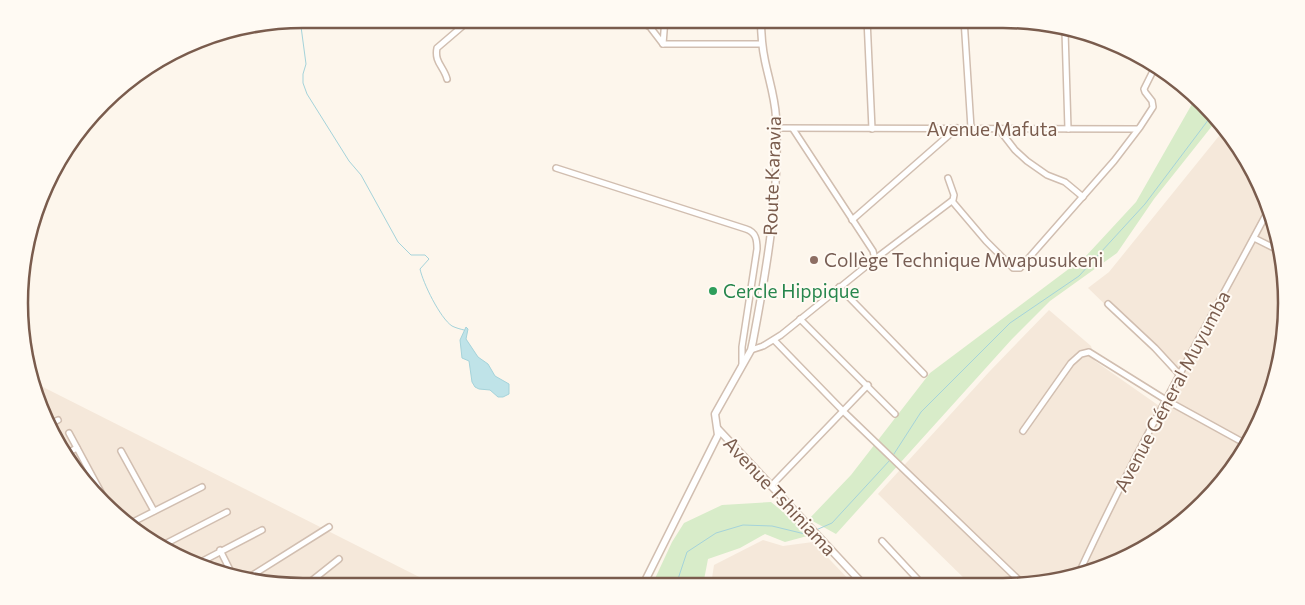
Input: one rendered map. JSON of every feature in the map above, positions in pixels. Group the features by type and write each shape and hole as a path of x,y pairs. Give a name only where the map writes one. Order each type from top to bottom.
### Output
{"street":[{"path":"447,78 437,59 436,51 439,45 460,28"},
{"path":"651,28 663,44"},
{"path":"663,44 664,28"},
{"name":"Route Karavia","path":"646,578 718,434 715,414 751,350 773,226 776,186 774,104 762,44 761,28"},
{"path":"867,28 872,129"},
{"path":"965,28 971,128"},
{"path":"1065,35 1068,129"},
{"path":"663,44 762,44"},
{"path":"952,201 986,241 1013,268 1016,269 1022,266 1114,161 1140,127 1153,107 1152,101 1144,89 1152,72"},
{"name":"Avenue Mafuta","path":"776,128 1137,129"},
{"path":"793,128 873,251 875,259"},
{"path":"852,220 957,128"},
{"path":"998,128 1015,150 1027,161 1047,175 1065,182 1083,197"},
{"path":"556,168 746,228 753,232 756,238 757,249 742,347 742,365"},
{"path":"751,350 774,340 839,287 952,201 955,197 948,178"},
{"name":"Avenue Géneral Muyumba","path":"1084,565 1105,518 1166,400 1264,218"},
{"path":"1254,238 1272,247"},
{"path":"839,287 924,374"},
{"path":"1108,304 1180,374"},
{"path":"800,319 895,414"},
{"path":"774,340 1015,577"},
{"path":"1023,430 1071,363 1086,352 1166,400 1240,441"},
{"path":"771,486 868,385"},
{"name":"Avenue Tshiniama","path":"718,429 857,578"},
{"path":"69,433 97,485"},
{"path":"715,440 726,438"},
{"path":"71,451 77,448"},
{"path":"121,451 154,512"},
{"path":"135,521 202,487"},
{"path":"168,542 227,512"},
{"path":"256,573 329,527"},
{"path":"204,560 262,530"},
{"path":"882,542 916,578"},
{"path":"220,550 230,568"},
{"path":"316,578 339,559"}],"shaded area":[{"path":"1220,134 1241,165 1257,197 1268,231 1275,267 1278,302 1275,338 1268,374 1257,408 1241,440 1209,484 1170,521 1140,541 1108,557 1056,572 1020,577 964,578 878,494 989,372 1049,310 1091,346 1095,361 1165,410 1182,379 1088,288 1109,272"},
{"path":"40,386 421,578 302,578 267,575 214,563 165,541 121,509 84,470 64,440 48,408"},
{"path":"763,540 783,546 813,542 847,578 712,578 714,565"}],"green space":[{"path":"1192,104 1213,125 1154,199 1117,253 1050,301 1012,339 836,534 809,519 851,475 930,373 1086,256 1136,202"},
{"path":"771,502 811,535 785,542 765,534 740,548 708,559 704,578 655,578 672,542 684,523 722,505"}],"water":[{"path":"466,327 468,329 466,339 478,357 488,364 495,376 509,384 509,394 498,397 490,390 475,387 472,382 469,361 462,358 460,340"}],"waterway":[{"path":"301,28 306,64 303,83 307,94 349,161 361,175 398,242 411,255 425,255 429,259 420,269 428,291 442,316 452,326 464,330"},
{"path":"892,457 921,412 1010,323 1079,276 1145,204 1208,120"},
{"path":"816,530 832,523 890,460"},
{"path":"678,578 687,552 716,533 743,525 772,526 805,534 810,532"}],"place":[{"name":"Collège Technique Mwapusukeni","path":"814,260"},
{"name":"Cercle Hippique","path":"713,291"}]}
